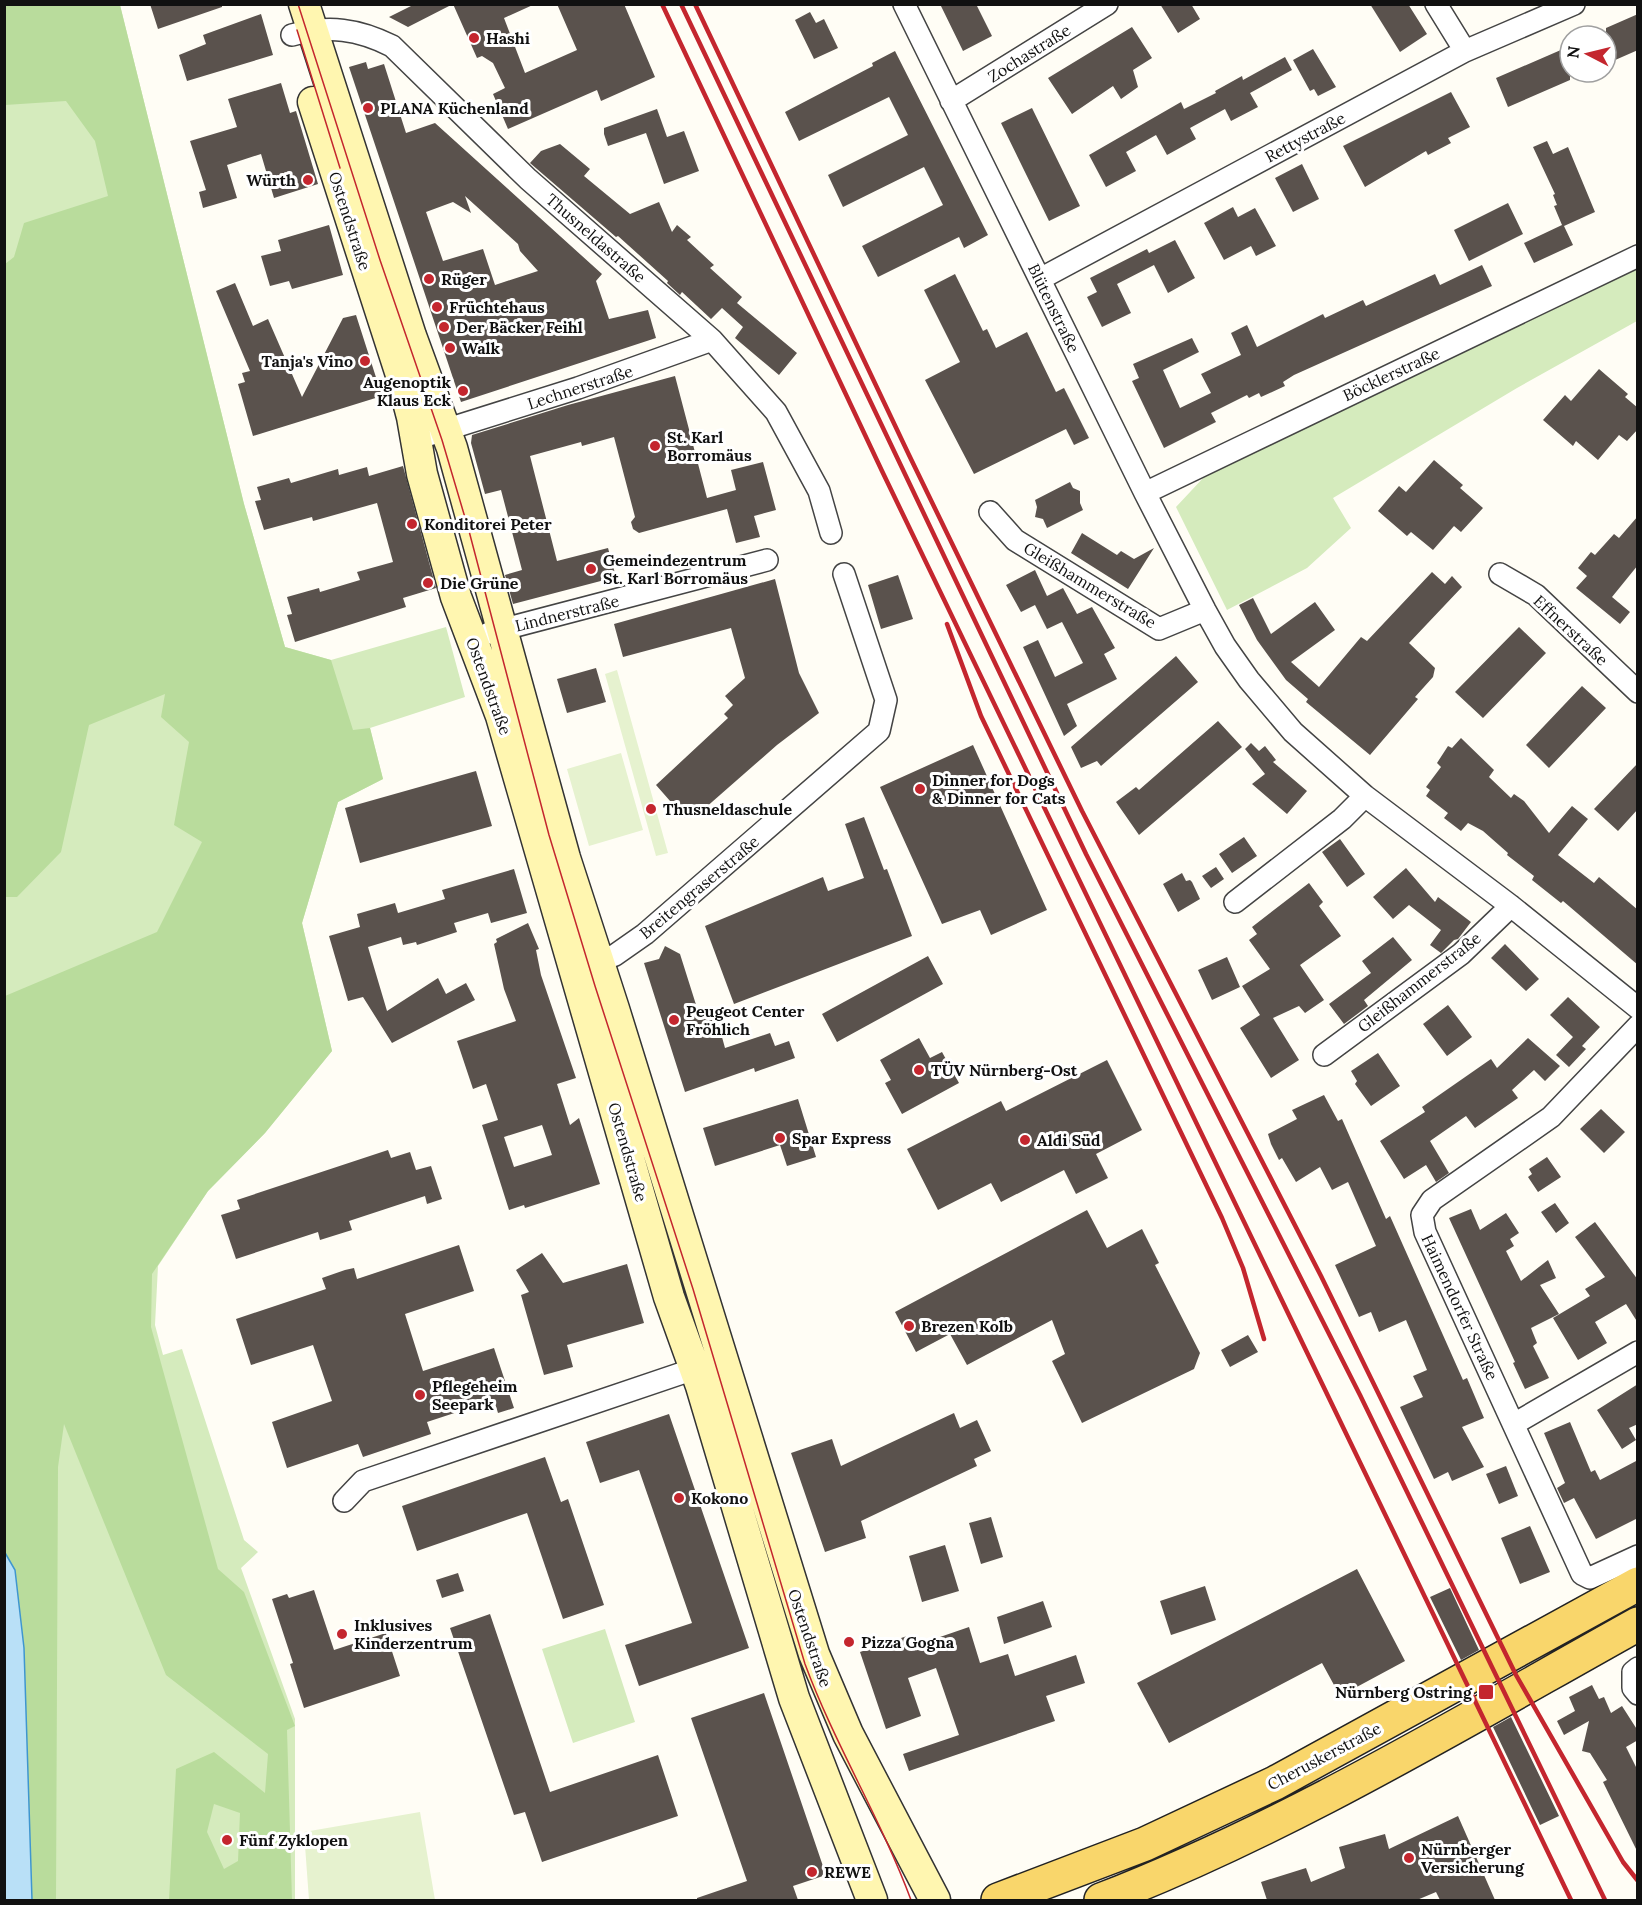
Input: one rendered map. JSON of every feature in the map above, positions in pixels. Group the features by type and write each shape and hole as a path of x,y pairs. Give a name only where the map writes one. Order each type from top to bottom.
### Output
{"main road":[{"name":"Ostendstraße","path":"283,4 303,23 411,336 446,429 581,916 587,966"},
{"name":"Ostendstraße","path":"303,23 401,375 422,474 453,587 501,716 587,966 707,1364 808,1638 859,1755 935,1900"},
{"name":"Ostendstraße","path":"707,1364 716,1437 783,1664 822,1774 872,1900"},
{"name":"Cheruskerstraße","path":"998,1900 1145,1844 1275,1783 1638,1584"},
{"path":"1101,1900 1208,1855 1304,1809 1638,1624"},
{"path":"822,1774 859,1755"}],"street":[{"name":"Blütenstraße","path":"904,4 1205,610"},
{"name":"Zochastraße","path":"951,101 1107,4"},
{"path":"1436,4 1465,51"},
{"name":"Rettystraße","path":"1040,279 1465,51 1574,4"},
{"name":"Thusneldastraße","path":"303,23 371,36 392,46 528,179 712,340 776,412 819,491 831,533"},
{"name":"Böcklerstraße","path":"1145,493 1638,256"},
{"name":"Lechnerstraße","path":"416,439 578,388 712,340"},
{"name":"Gleißhammerstraße","path":"990,512 1015,540 1159,628 1205,610"},
{"name":"Lindnerstraße","path":"471,637 767,560"},
{"name":"Breitengraserstraße","path":"587,966 627,947 676,909 879,731 886,700 843,574"},
{"name":"Effnerstraße","path":"1500,574 1536,596 1638,692"},
{"path":"1205,610 1225,646 1249,680 1293,732 1365,796 1511,906 1638,1008"},
{"path":"1235,902 1342,819 1365,796"},
{"name":"Gleißhammerstraße","path":"1324,1055 1461,954 1511,906"},
{"name":"Haimendorfer Straße","path":"1638,1026 1551,1117 1432,1200 1422,1215 1425,1232 1582,1574 1590,1578 1638,1556"},
{"path":"1514,1424 1638,1352"},
{"path":"344,1501 363,1481 707,1364"},
{"path":"1638,1668 1633,1672 1634,1688 1638,1694"}],"green space":[{"path":"5,5 120,5 244,504 285,647 331,660 446,627 465,697 370,728 383,779 338,802 302,923 332,1051 265,1133 208,1191 158,1266 155,1325 163,1355 182,1349 244,1540 258,1552 241,1568 295,1719 295,1900 32,1900 24,1648 15,1570 5,1551"},
{"path":"5,5 120,5 244,504 285,647 331,660 353,730 370,728 383,779 338,802 302,923 332,1051 265,1133 208,1191 152,1274 151,1327 218,1569 244,1592 295,1726 287,1730 292,1900 169,1900 176,1769 214,1752 265,1793 268,1754 166,1675 64,1424 58,1467 56,1900 32,1900 24,1648 15,1570 4,1551 5,996 157,932 202,842 174,825 189,742 161,717 165,694 89,725 61,852 17,897 5,897 5,264 14,257 24,223 108,196 95,141 66,101 5,105","holes":["214,1804 240,1813 238,1861 224,1869 207,1832"]},
{"path":"1637,267 1637,321 1517,388 1333,498 1351,528 1307,568 1227,610 1176,507 1205,476"},
{"path":"617,670 668,853 656,856 605,674"},
{"path":"621,753 643,830 589,846 567,769"},
{"path":"605,1629 635,1722 573,1743 542,1649"},
{"path":"420,1812 435,1900 309,1900 304,1832"}],"water":[{"path":"4,1551 15,1570 24,1648 32,1900 5,1900"}],"building":[{"path":"150,4 222,4 222,7 158,29"},
{"path":"415,4 453,4 408,27 389,17"},
{"path":"453,4 535,4 504,18 525,73 577,50 557,4 624,4 655,77 601,101 597,90 508,129 493,94 505,88 493,63 482,56 477,58"},
{"path":"940,4 976,4 992,36 963,51"},
{"path":"1160,4 1191,4 1200,19 1178,33"},
{"path":"1370,4 1408,4 1427,34 1400,52"},
{"path":"810,12 816,23 824,19 838,48 814,59 795,20"},
{"path":"261,14 273,55 187,81 179,55 206,44 203,35"},
{"path":"1638,14 1638,50 1618,59 1618,24 1615,24"},
{"path":"1132,27 1152,58 1133,70 1138,87 1121,99 1113,86 1072,114 1048,78"},
{"path":"1313,49 1336,87 1318,96 1314,89 1310,91 1293,60"},
{"path":"895,51 988,235 964,248 959,237 878,277 862,246 943,205 924,167 843,207 828,175 908,135 889,97 799,141 785,112 873,66 872,63"},
{"path":"1558,51 1558,84 1561,84 1508,107 1496,78"},
{"path":"1285,57 1292,70 1250,93 1258,107 1231,121 1225,109 1190,128 1196,139 1167,155 1156,135 1126,152 1136,171 1106,187 1089,155 1181,102 1184,109 1216,93 1215,91 1242,76 1243,80"},
{"path":"366,62 368,69 384,64 406,133 435,123 602,274 596,281 609,319 648,310 656,338 461,402 349,67","holes":["465,196 518,244 520,251 538,271 495,285 483,249 443,261 426,212 453,202 471,213"]},
{"path":"281,83 290,113 296,111 318,184 274,198 261,154 227,165 237,198 203,208 199,192 206,190 190,141 237,127 228,99"},
{"path":"1451,92 1470,127 1448,138 1451,143 1428,155 1426,151 1365,187 1343,146"},
{"path":"1032,108 1080,206 1049,221 1001,123"},
{"path":"657,109 667,137 684,131 699,171 664,184 646,133 608,146 604,134 604,128"},
{"path":"1547,141 1553,154 1568,147 1595,212 1564,226 1573,245 1534,263 1524,243 1562,225 1554,206 1557,205 1553,195 1555,194 1533,147"},
{"path":"560,144 590,169 584,176 630,214 659,202 672,232 677,225 691,237 687,240 714,265 710,268 742,297 737,303 797,353 779,375 735,338 743,327 722,308 711,319 682,292 680,295 667,283 668,281 618,236 616,237 530,163 541,151"},
{"path":"1302,164 1319,199 1293,212 1275,178"},
{"path":"1508,203 1523,234 1469,261 1454,230"},
{"path":"1233,207 1238,217 1255,208 1276,246 1256,256 1251,246 1224,260 1204,223"},
{"path":"329,225 343,275 292,289 289,281 270,286 261,256 281,251 278,240"},
{"path":"1175,240 1195,278 1168,293 1154,265 1117,284 1131,313 1102,327 1087,297 1097,292 1090,278 1147,249 1149,253"},
{"path":"1482,265 1492,286 1294,375 1283,382 1285,386 1261,397 1259,393 1249,398 1247,395 1211,413 1216,422 1164,448 1132,381 1139,378 1133,364 1192,338 1199,352 1163,370 1180,408 1211,393 1201,374 1241,355 1231,333 1247,325 1257,347 1323,314 1325,318 1363,300 1366,306 1435,274 1440,285"},
{"path":"955,274 983,331 987,329 996,348 1027,332 1056,392 1064,388 1089,438 1074,445 1066,429 974,474 925,380 960,362 924,290"},
{"path":"235,283 253,326 268,319 302,397 343,318 356,315 382,396 253,436 238,384 245,382 242,373 250,371 216,291"},
{"path":"1599,369 1628,394 1625,397 1638,408 1638,429 1627,441 1619,435 1598,460 1576,441 1573,446 1543,420 1565,395 1571,401"},
{"path":"675,376 707,498 736,490 731,470 763,462 776,510 754,516 760,537 736,543 727,509 639,533 633,529 631,522 635,517 614,437 582,446 581,442 530,456 557,561 608,548 616,577 513,604 505,575 522,570 501,490 485,494 471,443 472,435 568,405"},
{"path":"1434,460 1463,485 1460,488 1483,508 1461,532 1454,526 1433,550 1411,532 1407,536 1378,511 1399,486 1406,492"},
{"path":"403,466 436,588 403,598 406,607 295,642 287,615 292,614 287,597 319,588 320,592 360,580 357,572 393,562 377,503 313,521 312,517 264,530 255,501 261,500 257,487 289,478 291,483 338,469 339,475 367,467 369,476"},
{"path":"1070,482 1073,488 1080,491 1080,503 1083,510 1047,528 1043,519 1035,517 1037,507 1035,500"},
{"path":"1638,516 1638,565 1612,597 1630,612 1620,624 1576,588 1587,576 1578,568 1591,552 1595,555 1614,534 1619,538"},
{"path":"1082,533 1117,555 1121,551 1134,559 1154,548 1128,589 1071,553"},
{"path":"1035,570 1047,596 1063,588 1077,614 1092,607 1115,648 1104,654 1117,679 1067,704 1077,726 1064,736 1023,647 1038,640 1055,677 1083,663 1062,622 1047,629 1035,605 1021,612 1006,585"},
{"path":"1432,572 1445,584 1452,576 1462,587 1409,643 1435,668 1433,677 1415,697 1418,699 1370,755 1306,702 1308,699 1286,680 1257,640 1239,605 1253,598 1271,634 1315,602 1335,630 1291,662 1319,687 1361,637 1367,641"},
{"path":"898,575 913,619 881,629 868,585"},
{"path":"775,579 799,673 819,713 777,745 704,809 700,804 685,818 656,785 728,718 724,714 733,705 725,696 745,678 731,628 623,657 614,624"},
{"path":"1519,627 1546,653 1483,718 1455,692"},
{"path":"1176,656 1198,682 1101,766 1097,761 1081,768 1071,747"},
{"path":"596,668 606,702 567,713 557,679"},
{"path":"1582,686 1606,708 1549,768 1526,745"},
{"path":"1218,721 1242,747 1139,835 1116,802 1136,787 1139,790"},
{"path":"1461,738 1494,770 1489,777 1511,798 1514,794 1524,801 1549,833 1572,806 1588,819 1558,855 1594,883 1599,877 1638,910 1638,965 1563,901 1561,903 1532,880 1534,876 1507,855 1508,853 1483,831 1468,823 1461,831 1444,818 1448,813 1426,796 1430,790 1426,787 1441,767 1437,763 1448,746 1452,748"},
{"path":"1251,743 1259,751 1265,746 1276,760 1273,762 1307,791 1287,814 1252,784 1265,774 1245,749"},
{"path":"973,745 1047,910 991,935 980,910 942,924 880,787"},
{"path":"1638,763 1638,809 1618,831 1594,809"},
{"path":"476,771 492,826 360,863 345,808"},
{"path":"864,817 884,870 887,869 912,936 734,1004 705,926 823,877 828,891 864,878 845,824"},
{"path":"1244,837 1257,856 1232,873 1219,854"},
{"path":"1340,839 1365,874 1347,887 1322,852"},
{"path":"1216,867 1224,879 1211,888 1202,876"},
{"path":"1406,868 1435,902 1438,897 1471,922 1458,939 1441,953 1430,945 1441,930 1409,905 1393,919 1373,897"},
{"path":"514,869 527,913 491,923 488,913 454,923 457,932 417,945 416,942 403,945 401,937 368,947 387,1011 438,978 446,994 466,983 475,1000 392,1043 363,997 348,1001 329,936 360,927 357,914 395,903 398,913 445,899 442,890"},
{"path":"1182,873 1186,881 1192,882 1200,899 1178,912 1163,884"},
{"path":"1309,883 1323,902 1319,906 1341,936 1300,965 1324,1000 1305,1013 1299,1006 1273,1018 1299,1060 1271,1078 1240,1028 1260,1015 1242,986 1270,969 1249,940 1257,934 1252,927"},
{"path":"528,923 539,949 536,950 541,975 576,1078 557,1084 570,1125 579,1118 600,1184 525,1208 524,1205 509,1210 482,1125 498,1120 486,1084 473,1089 457,1041 516,1021 504,989 494,944 497,942 496,939","holes":["542,1125 552,1155 514,1167 504,1137"]},
{"path":"1393,937 1412,960 1364,1000 1368,1006 1344,1024 1329,1004 1371,973 1362,961"},
{"path":"1505,944 1539,979 1526,991 1491,958"},
{"path":"665,946 680,954 698,1011 717,1019 725,1048 770,1033 775,1046 789,1041 795,1058 755,1072 754,1068 685,1092 644,963 659,959"},
{"path":"928,956 943,984 837,1042 822,1014"},
{"path":"1227,957 1240,987 1212,1000 1198,970"},
{"path":"1568,997 1600,1027 1582,1046 1586,1049 1569,1067 1556,1055 1573,1037 1550,1015"},
{"path":"1448,1005 1472,1037 1447,1056 1423,1024"},
{"name":"TÜV Nürnberg-Ost","path":"919,1038 930,1058 942,1052 959,1083 902,1114 885,1083 891,1080 880,1060"},
{"path":"1528,1038 1560,1066 1545,1081 1534,1070 1512,1090 1518,1098 1475,1128 1466,1116 1430,1141 1449,1173 1436,1182 1426,1165 1404,1179 1380,1141 1425,1112 1422,1107 1491,1059 1497,1068"},
{"path":"1378,1053 1400,1086 1371,1106 1355,1084 1357,1081 1351,1071"},
{"name":"Aldi Süd","path":"1107,1060 1142,1130 1096,1154 1108,1178 1076,1194 1064,1170 1001,1202 991,1183 938,1210 907,1149 1001,1101 1006,1111"},
{"path":"1324,1095 1338,1121 1342,1119 1386,1219 1390,1216 1463,1380 1467,1378 1484,1418 1462,1427 1484,1467 1452,1481 1448,1472 1434,1479 1400,1407 1423,1397 1413,1376 1427,1370 1406,1320 1379,1332 1371,1312 1359,1317 1335,1265 1376,1246 1348,1182 1332,1190 1320,1167 1296,1182 1282,1158 1279,1160 1271,1144 1268,1134 1297,1119 1292,1110"},
{"path":"798,1099 816,1157 787,1166 780,1145 715,1166 703,1128"},
{"path":"1601,1109 1625,1132 1604,1153 1580,1129"},
{"path":"388,1150 391,1158 410,1152 416,1170 431,1166 442,1199 427,1204 425,1196 349,1221 352,1230 320,1240 318,1232 236,1259 221,1215 240,1209 237,1200"},
{"path":"1547,1157 1561,1177 1538,1192 1528,1177 1532,1174 1529,1169"},
{"path":"1555,1203 1569,1223 1556,1233 1541,1212"},
{"path":"1471,1209 1480,1230 1506,1213 1519,1233 1510,1239 1514,1246 1506,1251 1521,1281 1548,1260 1556,1278 1540,1285 1559,1314 1531,1328 1537,1343 1533,1346 1549,1378 1525,1389 1513,1363 1515,1362 1449,1218"},
{"path":"1087,1210 1107,1248 1142,1229 1159,1263 1155,1265 1200,1353 1194,1369 1082,1423 1052,1361 1065,1354 1052,1320 967,1365 950,1334 916,1352 895,1312"},
{"path":"1595,1222 1638,1280 1638,1323 1626,1304 1595,1322 1607,1343 1578,1360 1553,1318 1590,1296 1585,1289 1605,1277 1575,1237"},
{"path":"459,1245 474,1291 405,1314 423,1371 494,1348 514,1408 498,1413 494,1400 427,1422 431,1434 363,1457 358,1444 287,1468 272,1422 332,1401 313,1345 251,1365 236,1319 326,1289 322,1278 345,1270 354,1268 357,1279"},
{"path":"542,1253 563,1283 627,1264 644,1323 567,1345 573,1367 544,1375 521,1295 529,1292 516,1270"},
{"path":"1248,1335 1258,1352 1230,1367 1221,1350"},
{"path":"1638,1384 1638,1424 1629,1428 1636,1440 1622,1449 1597,1410"},
{"path":"954,1413 960,1428 977,1420 991,1451 974,1459 977,1466 861,1521 866,1538 825,1552 791,1453 832,1439 841,1466"},
{"path":"669,1414 749,1648 639,1686 625,1645 692,1623 639,1470 600,1483 586,1442"},
{"path":"1570,1422 1591,1472 1595,1470 1600,1480 1638,1460 1638,1518 1596,1539 1574,1498 1564,1503 1557,1488 1565,1483 1544,1433"},
{"path":"545,1457 561,1502 568,1499 604,1605 563,1619 527,1513 417,1551 402,1506"},
{"path":"1506,1466 1518,1496 1499,1504 1486,1474"},
{"path":"991,1517 1003,1557 981,1564 969,1523"},
{"path":"1530,1526 1550,1572 1520,1584 1501,1538"},
{"path":"945,1545 959,1591 922,1602 909,1556"},
{"path":"1357,1569 1405,1661 1340,1696 1322,1663 1169,1743 1137,1683"},
{"path":"458,1573 464,1591 442,1598 436,1580"},
{"path":"1205,1586 1216,1620 1171,1635 1160,1601"},
{"path":"1450,1588 1479,1650 1461,1660 1430,1597"},
{"path":"314,1590 334,1650 386,1633 400,1676 304,1708 290,1664 293,1663 272,1599 287,1594 289,1598"},
{"path":"1043,1601 1052,1627 1004,1644 997,1617"},
{"path":"490,1614 550,1792 658,1755 678,1816 542,1862 525,1812 514,1815 450,1628"},
{"path":"969,1627 980,1663 1008,1654 1015,1676 1076,1655 1085,1683 1046,1696 1055,1721 909,1771 903,1754 959,1735 936,1668 908,1678 921,1716 886,1729 860,1652 907,1636 911,1647"},
{"path":"1592,1685 1599,1699 1604,1697 1611,1713 1622,1706 1638,1731 1638,1740 1626,1747 1638,1771 1638,1853 1603,1782 1607,1780 1590,1753 1582,1751 1589,1721 1564,1735 1557,1721 1575,1711 1569,1697"},
{"path":"764,1693 826,1875 793,1886 798,1900 697,1900 697,1898 747,1881 691,1718"},
{"path":"1511,1717 1559,1816 1540,1825 1493,1727"},
{"name":"Nürnberger Versicherung","path":"1458,1816 1495,1900 1440,1900 1436,1892 1417,1900 1267,1900 1261,1882 1306,1868 1311,1882 1345,1868 1339,1847 1385,1834 1389,1849"}],"tram line":[{"path":"298,4 380,260 442,440 469,531 549,835 595,986 693,1289 805,1664 911,1900"},
{"path":"297,30 340,168"}],"railway":[{"path":"662,4 882,471 1571,1900"},
{"path":"681,4 1086,854 1360,1395 1605,1900"},
{"path":"695,4 909,455 1082,811 1321,1276 1516,1675 1623,1862 1638,1881"},
{"path":"947,624 981,716 1222,1218 1243,1268 1264,1339"}],"place":[{"name":"Hashi","path":"474,38"},
{"name":"PLANA Küchenland","path":"368,108"},
{"name":"Würth","path":"308,180"},
{"name":"Rüger","path":"429,279"},
{"name":"Früchtehaus","path":"437,307"},
{"name":"Der Bäcker Feihl","path":"444,327"},
{"name":"Walk","path":"450,348"},
{"name":"Tanja's Vino","path":"365,361"},
{"name":"Augenoptik Klaus Eck","path":"463,391"},
{"name":"St. Karl Borromäus","path":"655,446"},
{"name":"Konditorei Peter","path":"412,524"},
{"name":"Gemeindezentrum St. Karl Borromäus","path":"591,569"},
{"name":"Die Grüne","path":"428,583"},
{"name":"Dinner for Dogs & Dinner for Cats","path":"920,789"},
{"name":"Thusneldaschule","path":"651,809"},
{"name":"Peugeot Center Fröhlich","path":"674,1020"},
{"name":"TÜV Nürnberg-Ost","path":"919,1070"},
{"name":"Spar Express","path":"780,1138"},
{"name":"Aldi Süd","path":"1025,1140"},
{"name":"Brezen Kolb","path":"909,1326"},
{"name":"Pflegeheim Seepark","path":"420,1395"},
{"name":"Kokono","path":"679,1498"},
{"name":"Inklusives Kinderzentrum","path":"342,1634"},
{"name":"Pizza Gogna","path":"849,1642"},
{"name":"Nürnberg Ostring","path":"1486,1692"},
{"name":"Fünf Zyklopen","path":"227,1840"},
{"name":"Nürnberger Versicherung","path":"1409,1858"},
{"name":"REWE","path":"812,1872"}]}
